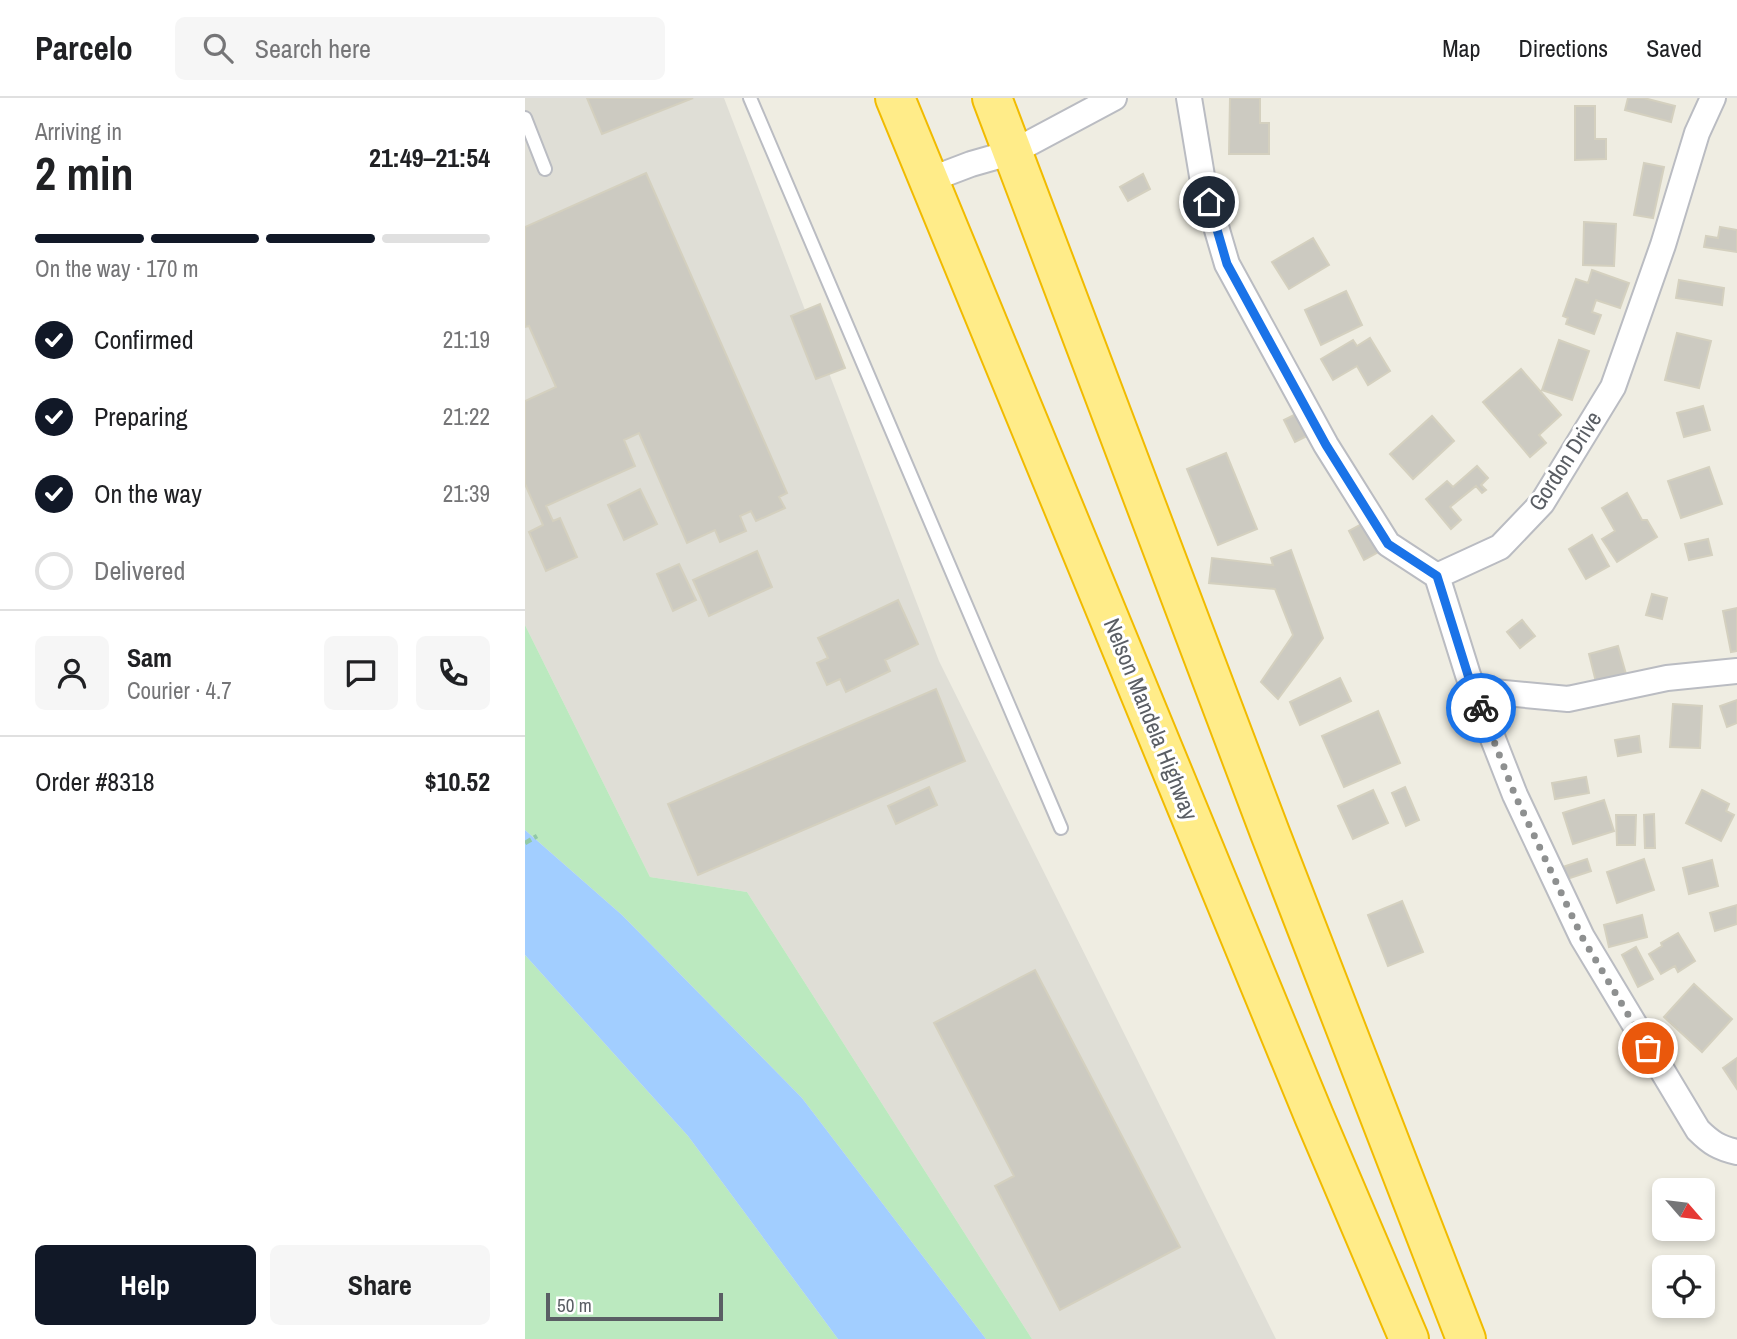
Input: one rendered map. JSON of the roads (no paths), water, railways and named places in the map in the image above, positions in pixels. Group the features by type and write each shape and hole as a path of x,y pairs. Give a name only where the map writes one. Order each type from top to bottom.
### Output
{"highway":[{"name":"Nelson Mandela Highway","path":"895,98 925,191 1409,1339"},
{"path":"992,98 1004,142 1466,1339"}],"street":[{"path":"925,191 1004,142 1114,98"},
{"path":"1189,98 1203,182 1227,264 1326,445 1388,544 1437,576 1473,690 1515,795 1582,937 1698,1130 1711,1143 1737,1152"},
{"name":"Gordon Drive","path":"1437,576 1500,547 1542,503 1612,387 1663,245 1697,133 1713,98"},
{"path":"1473,690 1568,699 1667,678 1737,671"}],"lane":[{"path":"750,98 1061,828"},
{"path":"525,118 545,169"}],"water":[{"path":"525,830 622,915 802,1098 986,1339 838,1339 688,1136 525,955"}]}
